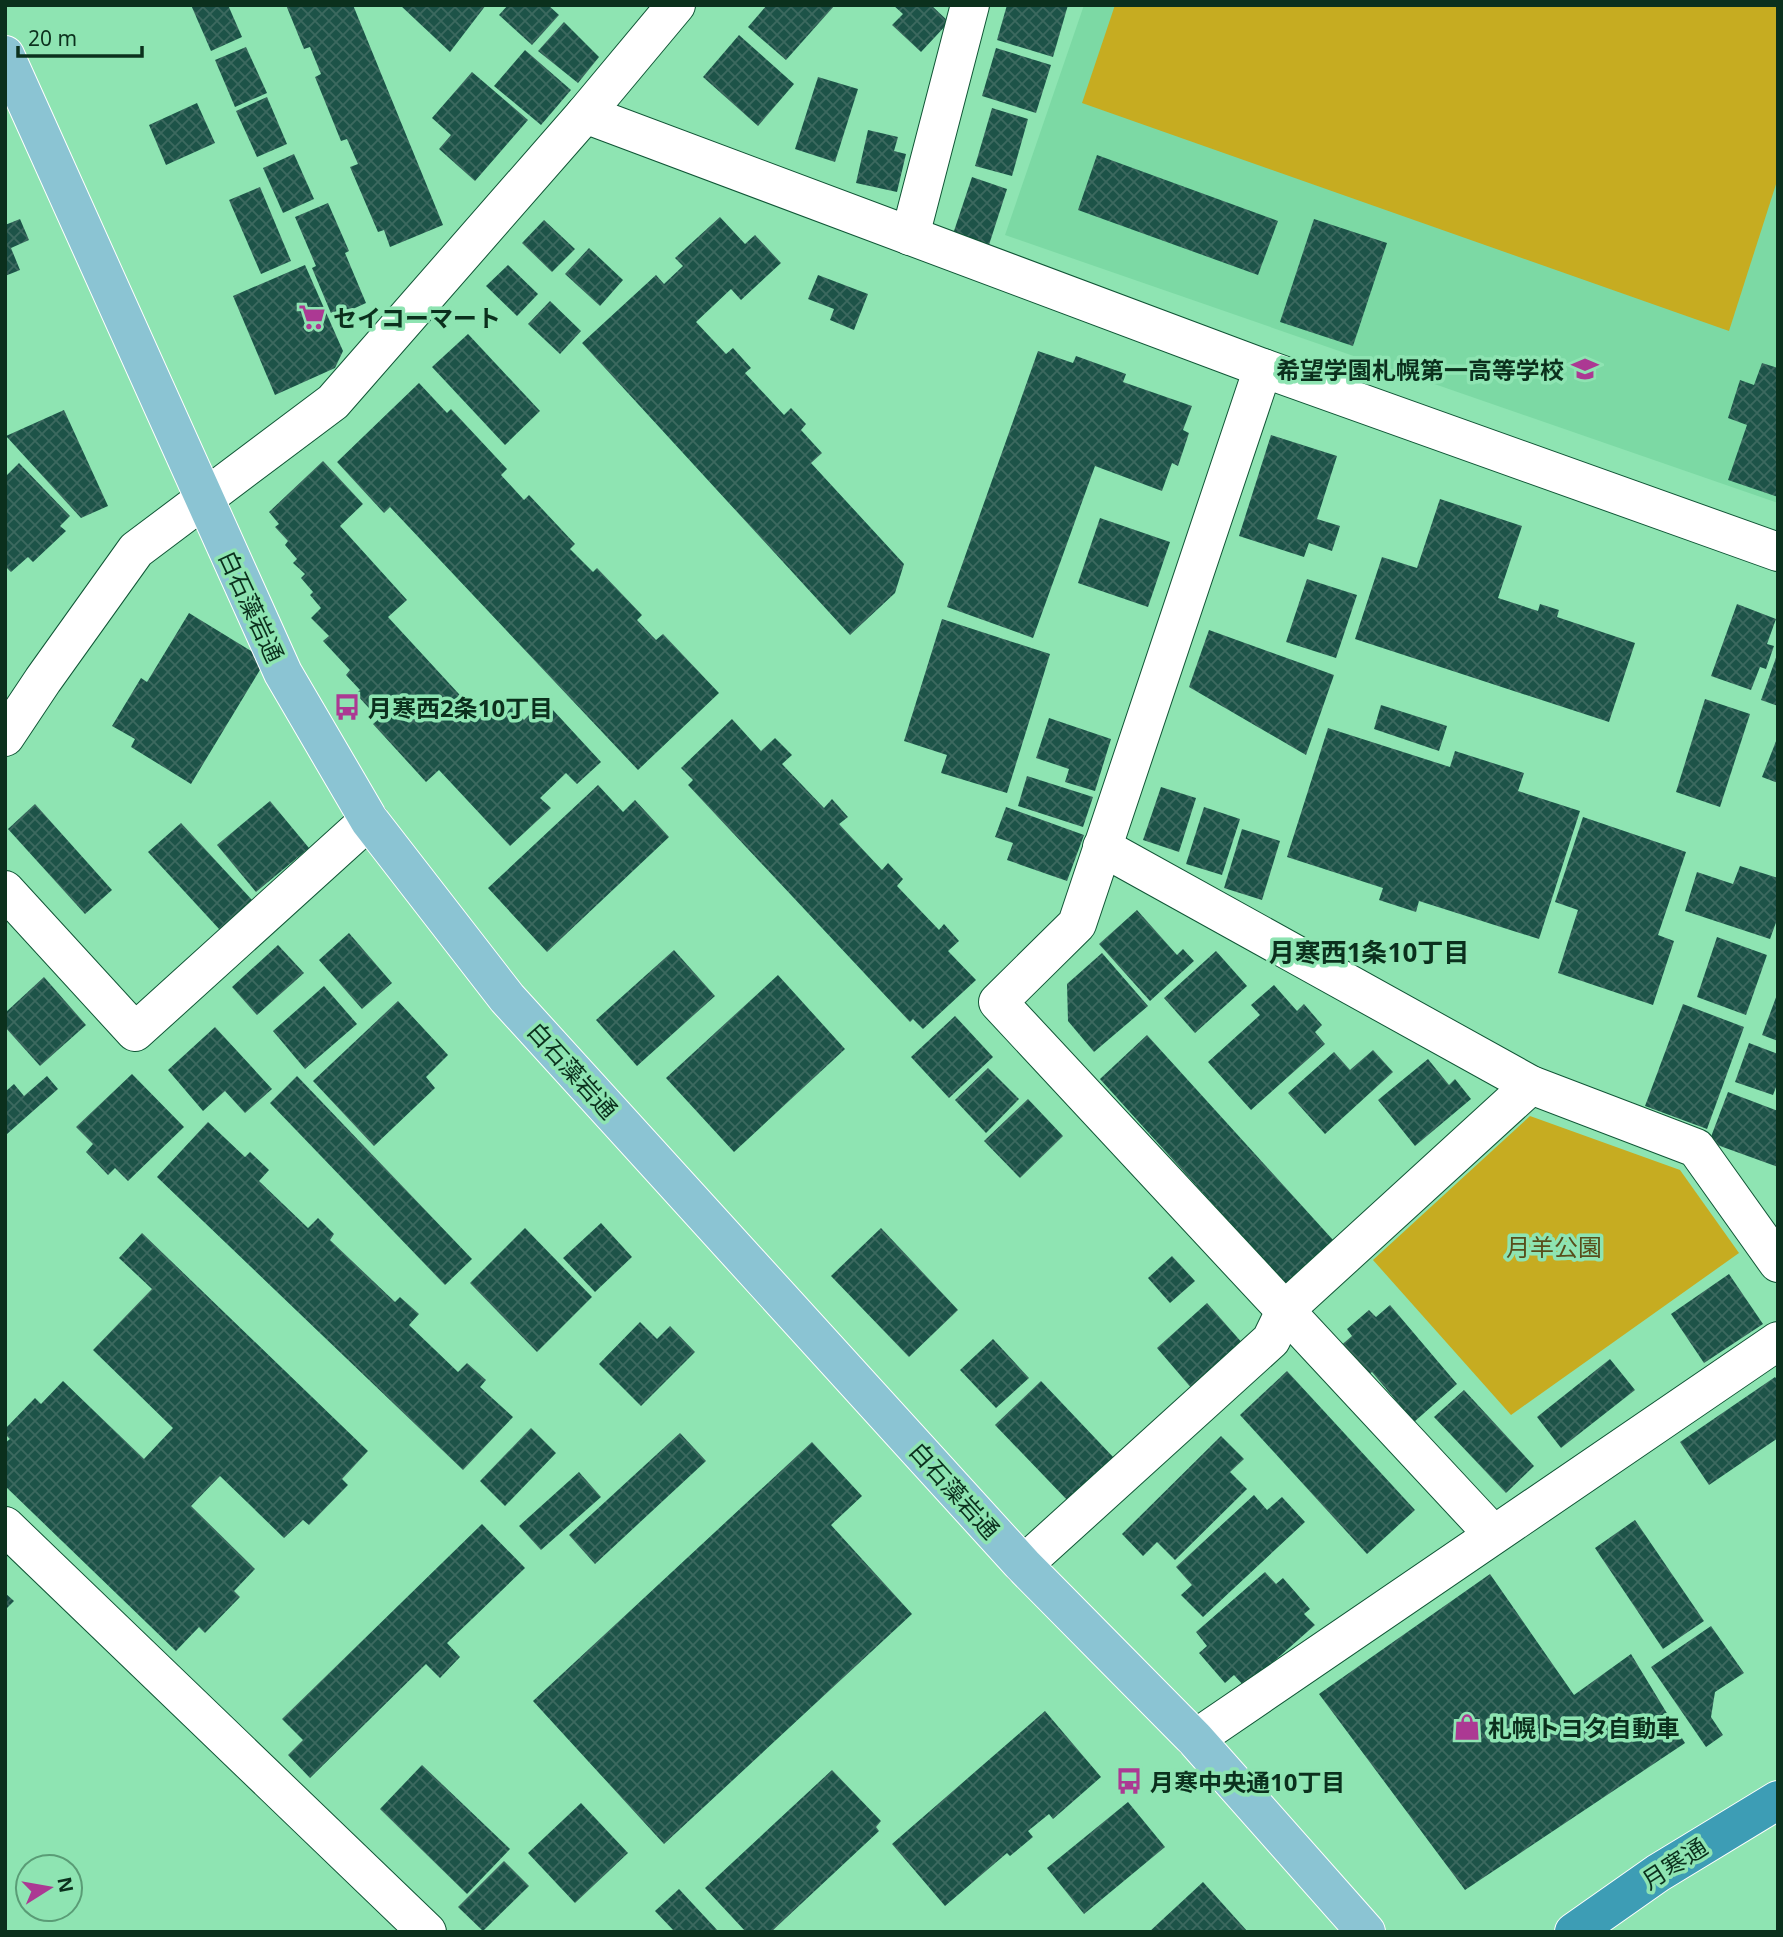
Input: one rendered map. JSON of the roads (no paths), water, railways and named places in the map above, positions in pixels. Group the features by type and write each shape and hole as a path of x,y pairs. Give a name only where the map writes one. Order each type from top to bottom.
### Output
{"highway":[{"name":"月寒通","path":"1574,1932 1658,1873 1778,1800"}],"main road":[{"name":"白石藻岩通","path":"5,55 283,673 369,820 507,998 1023,1565 1195,1739 1366,1932"}],"street":[{"path":"910,236 970,5"},
{"path":"5,737 136,550 333,401 585,114 664,9"},
{"path":"585,114 1263,368 1778,552"},
{"path":"1263,368 1077,924 998,1002 1493,1534"},
{"path":"5,890 135,1032 369,820"},
{"path":"1102,848 1531,1085 1696,1148 1778,1263"},
{"path":"1023,1565 1271,1340 1286,1309 1531,1085"},
{"path":"1195,1739 1778,1341"},
{"path":"5,1526 427,1932"}],"place":[{"name":"セイコーマート","path":"312,317"},
{"name":"希望学園札幌第一高等学校","path":"1585,369"},
{"name":"月寒西2条10丁目","path":"347,707"},
{"name":"札幌トヨタ自動車","path":"1467,1727"},
{"name":"月寒中央通10丁目","path":"1129,1781"}],"district":[{"name":"月寒西1条10丁目","path":"1369,952"}],"park label":[{"name":"月羊公園","path":"1554,1246"}]}
